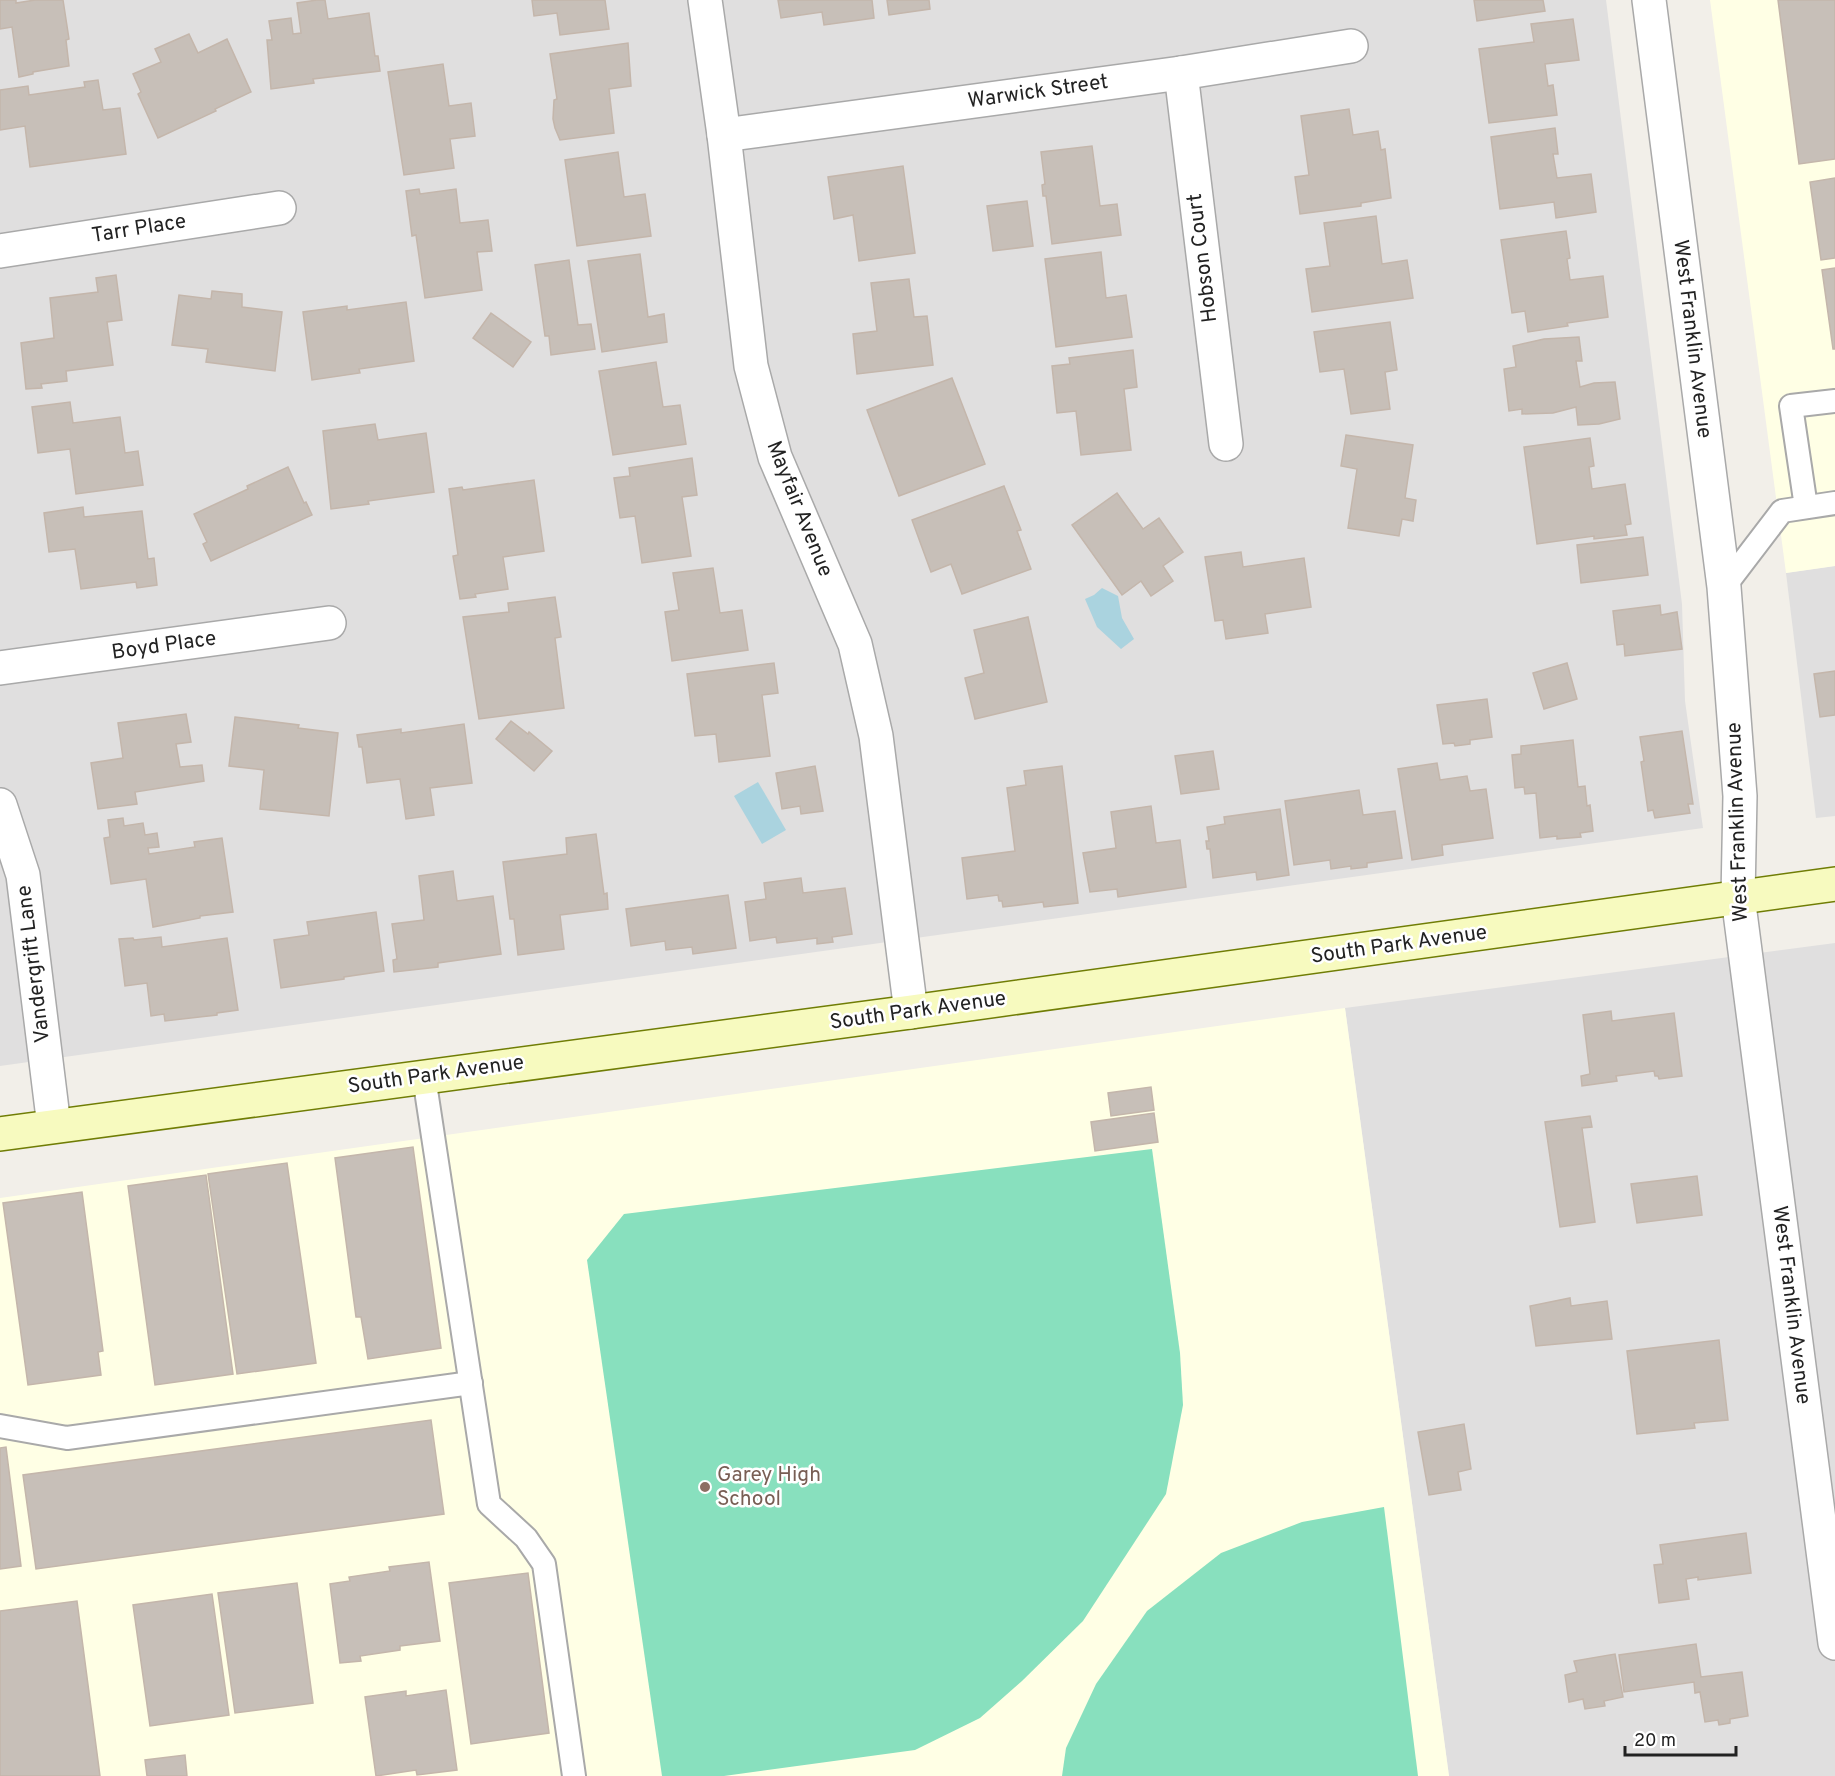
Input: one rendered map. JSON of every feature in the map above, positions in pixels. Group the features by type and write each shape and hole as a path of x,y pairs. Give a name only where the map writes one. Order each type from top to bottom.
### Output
{"street":[{"name":"Mayfair Avenue","path":"705,0 724,135 751,366 775,457 855,645 876,736 911,1012"},
{"name":"West Franklin Avenue","path":"1649,0 1724,587 1740,796 1738,897 1835,1643"},
{"name":"Warwick Street","path":"724,135 1181,73 1352,46"},
{"name":"Hobson Court","path":"1181,73 1226,444"},
{"name":"Tarr Place","path":"0,251 279,208"},
{"name":"Boyd Place","path":"0,668 329,623"},
{"name":"Vandergrift Lane","path":"0,805 23,875 54,1126"},
{"name":"South Park Avenue","path":"0,1134 911,1012 1835,884"}],"lane":[{"path":"1806,507 1791,406 1835,401"},
{"path":"1724,587 1782,511 1835,503"},
{"path":"424,1077 489,1504 526,1538 544,1564 574,1776"},
{"path":"0,1426 67,1438 471,1383"}],"shaded area":[{"path":"0,0 1606,0 1682,604 1685,701 1703,828 0,1066"},
{"path":"1710,0 1835,0 1835,566 1786,573"},
{"path":"1835,566 1835,816 1816,818 1786,573"},
{"path":"1835,943 1835,1776 1449,1776 1345,1008"},
{"name":"Garey High School","path":"1345,1008 1449,1776 0,1776 0,1198"}],"green space":[{"path":"1152,1149 1180,1353 1183,1405 1166,1494 1083,1621 1022,1681 980,1718 915,1750 724,1776 662,1776 587,1260 624,1214"},
{"path":"1384,1507 1418,1776 1062,1776 1066,1748 1096,1684 1147,1611 1221,1553 1302,1522"}],"water":[{"path":"1102,588 1118,596 1122,618 1134,639 1121,649 1097,627 1085,599"},
{"path":"758,782 786,830 762,844 734,796"}],"building":[{"path":"0,0 16,0 16,3 63,0 69,39 66,40 69,66 33,72 33,74 19,77 12,27 0,29"},
{"path":"325,0 328,19 369,13 375,56 378,56 380,71 313,79 314,83 271,89 267,40 272,40 269,21 291,18 293,34 301,33 297,3"},
{"path":"532,0 605,0 609,29 560,35 557,13 534,16"},
{"path":"778,0 872,0 874,18 824,25 822,12 781,18"},
{"path":"887,0 929,0 930,9 889,15"},
{"path":"1474,0 1543,0 1545,11 1477,21"},
{"path":"1778,0 1835,0 1835,159 1799,164"},
{"path":"1573,19 1579,60 1545,64 1548,86 1553,85 1557,115 1489,123 1479,49 1534,42 1531,24"},
{"path":"189,34 198,53 227,39 251,92 158,138 138,94 141,92 133,74 161,62 155,49"},
{"path":"628,43 631,86 609,89 614,133 560,140 553,119 554,100 557,99 550,54"},
{"path":"443,64 449,106 471,103 475,136 450,139 454,168 404,175 388,72"},
{"path":"98,80 103,110 120,108 126,154 30,167 25,126 0,130 0,90 28,86 29,95 85,87 84,82"},
{"path":"1349,109 1353,135 1378,131 1381,150 1385,149 1391,198 1361,203 1361,206 1300,214 1295,177 1309,175 1301,116"},
{"path":"1555,128 1558,154 1553,154 1557,178 1591,174 1596,212 1556,218 1554,202 1500,209 1491,137"},
{"path":"1092,146 1100,206 1117,204 1121,235 1052,244 1046,196 1043,196 1042,185 1045,184 1041,152"},
{"path":"618,152 624,197 645,194 651,236 577,246 565,160"},
{"path":"903,166 915,253 859,261 853,215 834,219 828,177"},
{"path":"1835,178 1835,258 1821,260 1810,182"},
{"path":"419,189 420,194 456,189 460,223 488,220 492,251 477,252 482,290 425,298 416,235 412,236 406,191"},
{"path":"1027,201 1033,246 993,251 987,206"},
{"path":"1376,216 1382,264 1407,260 1413,298 1312,312 1306,269 1330,266 1324,223"},
{"path":"1566,231 1570,280 1603,276 1608,317 1528,332 1525,311 1512,313 1501,240"},
{"path":"1101,252 1106,298 1126,295 1132,337 1056,347 1045,259"},
{"path":"640,254 648,317 664,314 667,342 602,352 588,261"},
{"path":"569,260 578,325 591,324 595,349 551,355 549,336 545,336 535,265"},
{"path":"1835,268 1835,349 1833,349 1822,270"},
{"path":"116,275 122,320 107,322 113,365 66,371 67,381 41,384 42,388 26,389 21,343 54,338 50,298 98,292 96,278"},
{"path":"909,279 914,317 927,316 933,365 857,374 853,334 877,331 871,283"},
{"path":"212,291 242,294 242,307 282,312 275,371 206,362 208,349 172,345 179,295 211,299"},
{"path":"406,302 414,361 359,369 360,373 312,380 303,312 347,306 347,310"},
{"path":"491,313 531,342 513,367 473,338"},
{"path":"1390,322 1397,370 1385,372 1390,409 1351,414 1344,369 1320,372 1314,332"},
{"path":"1579,337 1582,361 1576,361 1580,387 1594,383 1615,382 1620,419 1599,424 1578,425 1576,407 1553,413 1522,414 1522,409 1509,411 1504,369 1516,367 1513,346 1544,339"},
{"path":"1133,350 1137,387 1124,389 1131,450 1081,455 1076,411 1057,413 1052,366 1070,364 1069,358"},
{"path":"656,362 663,407 680,405 686,444 613,455 599,371"},
{"path":"952,378 985,464 899,496 867,410"},
{"path":"70,402 73,423 120,417 125,453 138,451 143,485 76,494 70,449 38,453 32,407"},
{"path":"375,424 378,440 426,433 434,492 368,501 369,504 331,509 323,431"},
{"path":"1346,435 1413,445 1405,498 1416,500 1413,521 1402,519 1399,536 1348,528 1357,469 1341,466"},
{"path":"1590,438 1594,466 1589,467 1592,489 1625,484 1631,524 1625,525 1627,535 1594,539 1594,536 1537,544 1524,447"},
{"path":"692,458 697,495 682,497 691,556 642,563 635,516 620,518 614,478 630,476 629,468"},
{"path":"288,467 312,515 211,561 203,544 207,542 194,514"},
{"path":"534,480 544,551 503,557 508,589 475,594 476,597 460,599 453,556 458,555 449,489 462,487 463,490"},
{"path":"1004,486 1021,530 1017,531 1031,569 962,594 951,564 931,572 912,520"},
{"path":"1117,493 1143,529 1159,518 1183,552 1163,566 1173,581 1151,596 1141,581 1122,595 1072,525"},
{"path":"83,507 84,517 142,511 148,559 154,558 157,585 137,588 136,582 81,589 75,549 49,552 44,513"},
{"path":"1643,537 1648,575 1581,583 1577,545"},
{"path":"1241,552 1243,567 1304,558 1311,607 1265,614 1268,633 1226,639 1223,620 1215,621 1205,557"},
{"path":"713,568 720,613 742,610 748,650 672,661 665,612 679,610 673,573"},
{"path":"555,597 561,637 555,638 564,708 479,719 463,617 509,612 508,603"},
{"path":"1660,605 1661,615 1677,612 1682,649 1625,656 1624,644 1617,645 1613,611"},
{"path":"1028,617 1047,702 975,719 965,678 984,673 974,630"},
{"path":"774,663 778,693 762,695 770,756 719,762 716,734 695,736 687,674"},
{"path":"1567,663 1577,699 1544,709 1533,673"},
{"path":"1835,671 1835,715 1820,717 1814,674"},
{"path":"1487,699 1492,737 1470,740 1470,744 1455,746 1454,743 1443,744 1437,705"},
{"path":"186,714 191,742 176,744 180,767 202,765 204,781 135,792 137,804 98,809 91,763 123,758 118,723"},
{"path":"235,717 299,725 298,728 338,733 329,816 260,809 264,770 229,766"},
{"path":"511,721 552,751 534,771 496,739"},
{"path":"464,724 472,783 430,788 434,815 406,819 400,779 367,783 362,747 359,747 357,735 401,729 401,733"},
{"path":"1682,731 1693,804 1688,804 1690,813 1655,818 1653,810 1648,811 1640,737"},
{"path":"1573,740 1578,787 1585,786 1593,831 1580,833 1581,837 1540,838 1536,793 1525,794 1524,787 1515,788 1512,755 1521,754 1521,746"},
{"path":"1213,751 1219,789 1181,794 1175,756"},
{"path":"1437,763 1440,780 1467,776 1470,791 1486,789 1493,838 1442,845 1443,855 1412,860 1398,769"},
{"path":"815,766 823,811 801,814 800,806 782,809 776,773"},
{"path":"1062,766 1078,903 1044,907 1043,902 1003,907 998,895 967,899 962,858 1015,851 1007,788 1026,785 1024,771"},
{"path":"1359,790 1363,815 1395,811 1402,858 1367,863 1367,867 1351,869 1351,866 1331,869 1330,860 1294,865 1285,801"},
{"path":"1151,806 1156,843 1180,840 1186,887 1118,897 1117,889 1090,892 1083,853 1116,848 1111,812"},
{"path":"1280,809 1289,875 1257,880 1256,872 1213,878 1210,849 1207,849 1206,841 1209,841 1207,827 1225,824 1224,817"},
{"path":"123,818 124,826 143,823 145,835 157,833 159,847 148,848 149,854 195,847 194,842 222,838 233,912 200,916 200,918 153,927 146,879 111,884 104,838 110,837 108,820"},
{"path":"596,834 608,909 560,915 564,949 518,955 514,919 510,919 503,862 567,854 566,838"},
{"path":"453,871 457,901 493,896 501,954 438,963 438,967 394,972 393,960 397,959 392,924 424,920 419,876"},
{"path":"801,878 803,893 845,888 852,934 832,937 833,942 817,944 817,938 777,943 776,937 750,941 745,902 766,899 764,883"},
{"path":"728,895 736,948 693,954 692,947 666,950 665,941 631,946 626,909"},
{"path":"376,912 384,971 281,988 274,940 309,935 307,922"},
{"path":"161,937 162,947 227,938 238,1010 217,1013 217,1015 165,1021 164,1014 151,1016 147,983 125,986 119,939"},
{"path":"1611,1011 1612,1021 1674,1013 1682,1076 1659,1079 1655,1076 1654,1071 1616,1076 1617,1081 1582,1086 1581,1076 1590,1074 1583,1015"},
{"path":"1151,1087 1154,1110 1111,1116 1108,1093"},
{"path":"1154,1113 1158,1142 1095,1151 1091,1122"},
{"path":"1590,1116 1592,1127 1582,1128 1595,1222 1560,1227 1545,1122"},
{"path":"413,1147 441,1348 368,1359 361,1317 356,1317 335,1158"},
{"path":"287,1163 316,1363 237,1374 208,1174"},
{"path":"206,1175 233,1374 155,1385 128,1186"},
{"path":"1697,1176 1702,1215 1637,1223 1631,1184"},
{"path":"82,1192 103,1351 98,1352 101,1375 28,1385 3,1203"},
{"path":"1570,1298 1571,1306 1607,1301 1612,1339 1536,1346 1530,1306"},
{"path":"1719,1340 1728,1420 1694,1423 1695,1428 1637,1434 1627,1351"},
{"path":"431,1420 444,1514 36,1569 23,1475"},
{"path":"1464,1424 1471,1469 1458,1472 1461,1490 1429,1495 1418,1432"},
{"path":"6,1447 21,1566 0,1569 0,1448"},
{"path":"1746,1533 1751,1573 1698,1580 1698,1577 1686,1579 1689,1599 1659,1603 1654,1565 1663,1564 1660,1545"},
{"path":"429,1562 440,1641 400,1646 400,1650 360,1656 361,1661 340,1663 330,1584 350,1581 349,1577 390,1571 389,1567"},
{"path":"528,1573 549,1733 471,1744 449,1583"},
{"path":"297,1583 313,1703 235,1713 218,1593"},
{"path":"212,1594 229,1715 150,1726 133,1605"},
{"path":"77,1601 100,1776 0,1776 0,1611"},
{"path":"1696,1644 1701,1677 1742,1672 1748,1716 1730,1719 1730,1723 1719,1725 1718,1720 1705,1722 1700,1692 1695,1693 1694,1682 1624,1692 1619,1655"},
{"path":"1615,1654 1623,1697 1604,1701 1605,1706 1585,1709 1583,1699 1569,1702 1565,1675 1577,1672 1574,1661"},
{"path":"446,1690 457,1770 417,1775 416,1770 376,1776 365,1697 406,1691 406,1696"},
{"path":"185,1755 187,1776 147,1776 145,1760"}],"place":[{"name":"Garey High School","path":"705,1487"}]}
